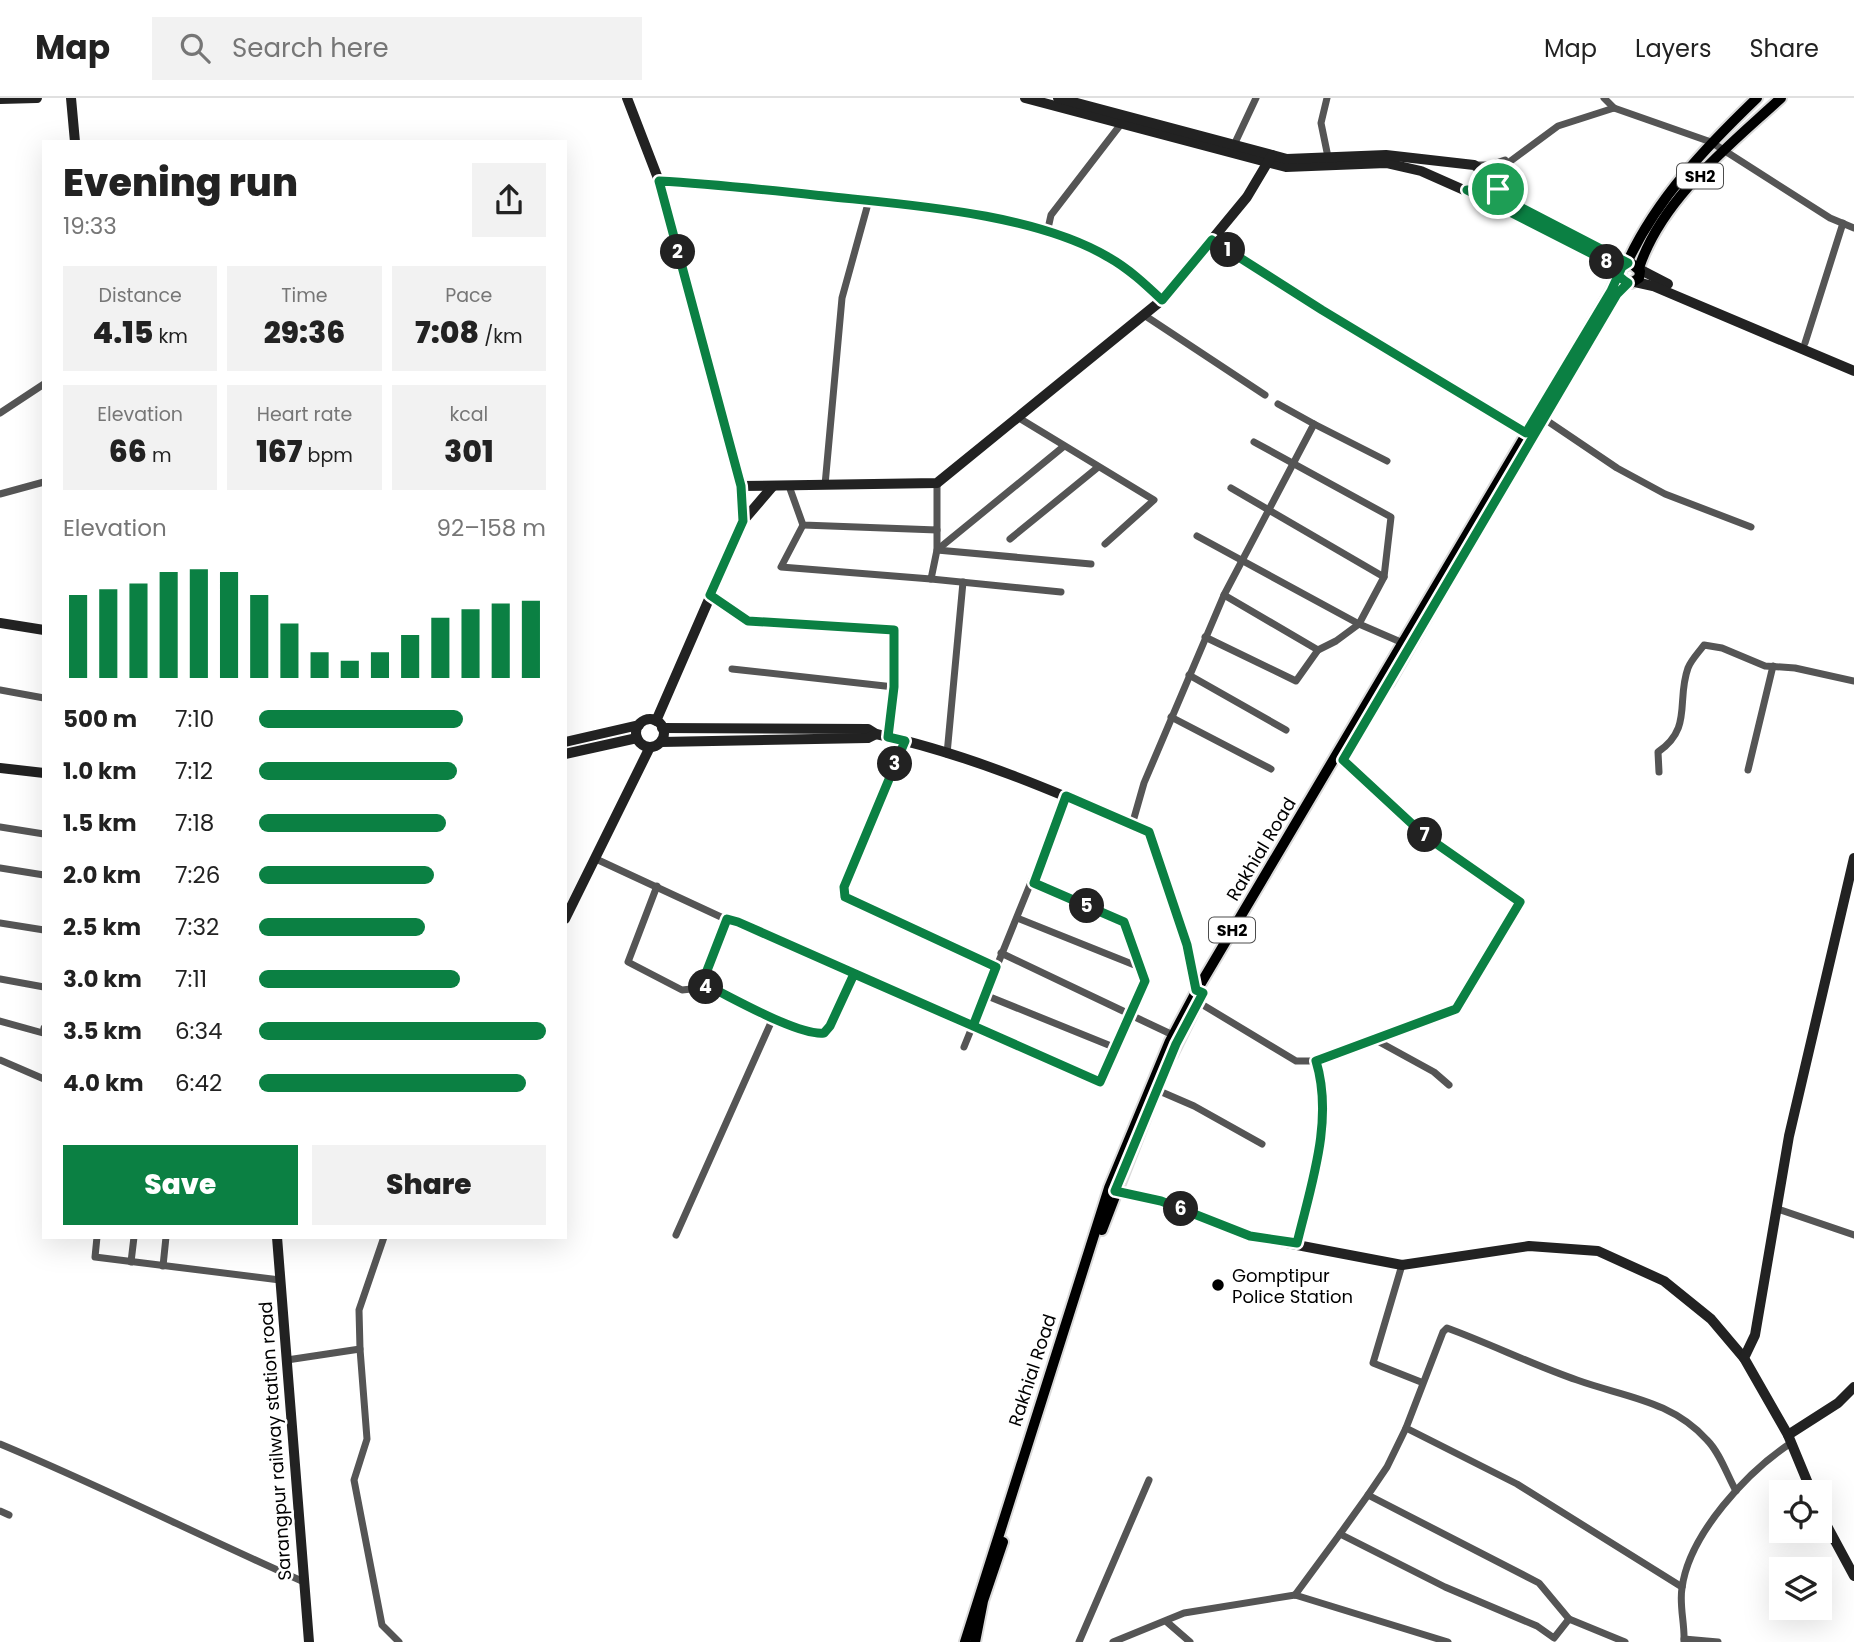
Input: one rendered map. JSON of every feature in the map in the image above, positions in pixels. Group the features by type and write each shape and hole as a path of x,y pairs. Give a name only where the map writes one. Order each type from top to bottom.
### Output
{"main road":[{"name":"SH2","path":"1628,263 1636,243 1670,193 1711,142 1757,98"},
{"name":"SH2","path":"1639,268 1645,249 1675,203 1724,150 1781,98"},
{"path":"1628,263 1639,268 1640,275 1631,283 1620,274 1622,267 1628,263"},
{"name":"Rakhial Road","path":"1112,1189 1199,995 1620,274"},
{"name":"Rakhial Road","path":"975,1641 1112,1189 1173,1035 1343,760 1617,294 1631,283"}],"street":[{"path":"0,99 37,98"},
{"path":"71,98 75,140"},
{"path":"627,98 659,181 741,486 743,521"},
{"path":"1025,98 1121,124 1269,158 1386,159 1422,165 1490,165 1512,158"},
{"path":"1327,98 1321,123 1328,157"},
{"path":"1604,98 1614,108 1711,142 1811,206 1854,228"},
{"path":"1065,99 1234,145 1286,167 1386,159"},
{"path":"1234,145 1254,99"},
{"path":"1467,190 1481,190 1489,177 1558,126 1614,108"},
{"path":"1047,233 1051,215 1121,124"},
{"path":"741,486 937,484 1162,300 1247,197 1269,158"},
{"path":"1422,165 1606,261 1620,274"},
{"path":"1474,165 1516,205 1628,263"},
{"path":"659,181 955,210 1047,233 1107,256 1162,300"},
{"path":"825,485 842,298 869,200"},
{"path":"1805,343 1843,223"},
{"path":"1212,240 1526,433"},
{"path":"1639,268 1658,280 1854,364"},
{"path":"1631,283 1653,286 1854,371"},
{"path":"1144,315 1265,395"},
{"path":"0,413 42,385"},
{"path":"1278,404 1387,461"},
{"path":"1019,418 1097,468 1154,500 1105,544"},
{"path":"1543,418 1617,468 1665,494 1751,527"},
{"path":"1132,825 1144,783 1224,595 1314,424"},
{"path":"1205,637 1293,682 1301,677 1318,650 1336,642 1359,624 1384,577 1391,517 1254,442"},
{"path":"937,550 1063,447"},
{"path":"1010,538 1097,468"},
{"path":"0,494 42,483"},
{"path":"931,579 937,550 937,484"},
{"path":"661,742 659,725 710,595 743,521 774,486"},
{"path":"789,486 803,525 781,567 1061,592"},
{"path":"1231,488 1384,577"},
{"path":"803,525 937,530"},
{"path":"1197,536 1359,624 1403,643"},
{"path":"937,550 1091,564"},
{"path":"947,754 963,582"},
{"path":"710,595 748,621 894,630 894,687 888,737"},
{"path":"1224,595 1318,650"},
{"path":"0,623 42,630"},
{"path":"1660,772 1658,752 1669,744 1680,727 1688,667 1704,645 1773,666 1854,681"},
{"path":"1748,770 1773,666"},
{"path":"732,668 894,687"},
{"path":"1189,675 1286,730"},
{"path":"0,690 42,698"},
{"path":"1171,717 1271,769"},
{"path":"567,742 639,725 647,720 659,725 868,729 876,734 947,754 1066,796 1149,832 1187,945 1199,995 1296,1061 1316,1061 1456,1009 1520,902 1424,835 1343,760"},
{"path":"639,725 637,738 650,747"},
{"path":"567,915 650,747 661,742 868,738 876,734"},
{"path":"567,754 637,738"},
{"path":"905,741 844,887 845,897 996,967"},
{"path":"0,768 42,773"},
{"path":"964,1047 1001,953 1034,883 1066,796"},
{"path":"0,827 42,834"},
{"path":"1744,1357 1755,1335 1789,1136 1852,880 1854,858"},
{"path":"596,859 1100,1082 1145,981 1142,968 1124,922 1034,883"},
{"path":"0,868 42,875"},
{"path":"657,886 628,961 682,990 710,987 774,1018 816,1034 824,1033 854,974"},
{"path":"1017,918 1142,968"},
{"path":"701,986 727,919"},
{"path":"0,923 42,930"},
{"path":"1001,953 1123,1011"},
{"path":"0,979 42,987"},
{"path":"985,995 1116,1048"},
{"path":"676,1235 774,1018"},
{"path":"1137,1018 1173,1035"},
{"path":"0,1021 42,1033"},
{"path":"1372,1038 1434,1072 1449,1085"},
{"path":"0,1060 42,1078"},
{"path":"1297,1243 1320,1144 1323,1084 1316,1061"},
{"path":"1157,1090 1194,1106 1262,1144"},
{"path":"1112,1189 1161,1201 1250,1236 1402,1265 1529,1246 1598,1251 1664,1281 1711,1319 1744,1357 1790,1439 1807,1480"},
{"path":"1778,1209 1854,1235"},
{"path":"97,1239 95,1257 280,1280"},
{"path":"131,1262 134,1239"},
{"path":"163,1266 166,1239"},
{"name":"Sarangpur railway station road","path":"279,1239 309,1642"},
{"path":"383,1239 359,1310 367,1439 354,1480 382,1625 399,1642"},
{"path":"1402,1265 1373,1363 1421,1382"},
{"path":"1296,1595 1387,1467 1406,1428 1421,1382 1447,1328 1578,1381 1640,1397 1666,1408 1684,1419 1709,1441 1736,1491"},
{"path":"287,1360 360,1349"},
{"path":"1718,1642 1684,1641 1682,1587 1688,1567 1710,1525 1736,1491 1767,1459 1838,1403 1854,1387"},
{"path":"1406,1428 1517,1483 1682,1587"},
{"path":"0,1444 81,1478 200,1536 304,1582"},
{"path":"1079,1642 1149,1480"},
{"path":"1368,1495 1539,1583 1569,1619 1625,1642"},
{"path":"0,1511 9,1515"},
{"path":"1340,1534 1445,1587 1537,1626 1554,1638 1569,1619"},
{"path":"1832,1535 1854,1576"},
{"path":"1113,1642 1184,1614 1296,1595 1443,1641"},
{"path":"1167,1622 1191,1642"}],"place":[{"name":"Gomptipur Police Station","path":"1218,1285"}],"route":[{"path":"1498,189 1489,177 1486,187 1481,190 1467,190 1606,261 1620,274 1624,282 1628,283 1617,294 1343,760 1424,835 1520,902 1456,1009 1316,1061 1323,1084 1320,1144 1297,1243 1250,1236 1161,1201 1115,1191 1176,1044 1203,993 1196,990 1187,945 1149,832 1066,796 1034,883 1124,922 1145,981 1100,1082 854,974 738,922 727,919 701,986 710,987 774,1018 816,1034 824,1033 830,1026 854,974 973,1026 996,967 845,897 844,887 905,741 888,737 894,687 894,630 748,621 710,595 743,521 741,486 659,181 726,185 955,210 1013,223 1056,235 1107,256 1162,300 1212,240 1447,387 1526,433 1611,291 1620,274 1620,270 1628,263 1516,205 1498,189"}]}
